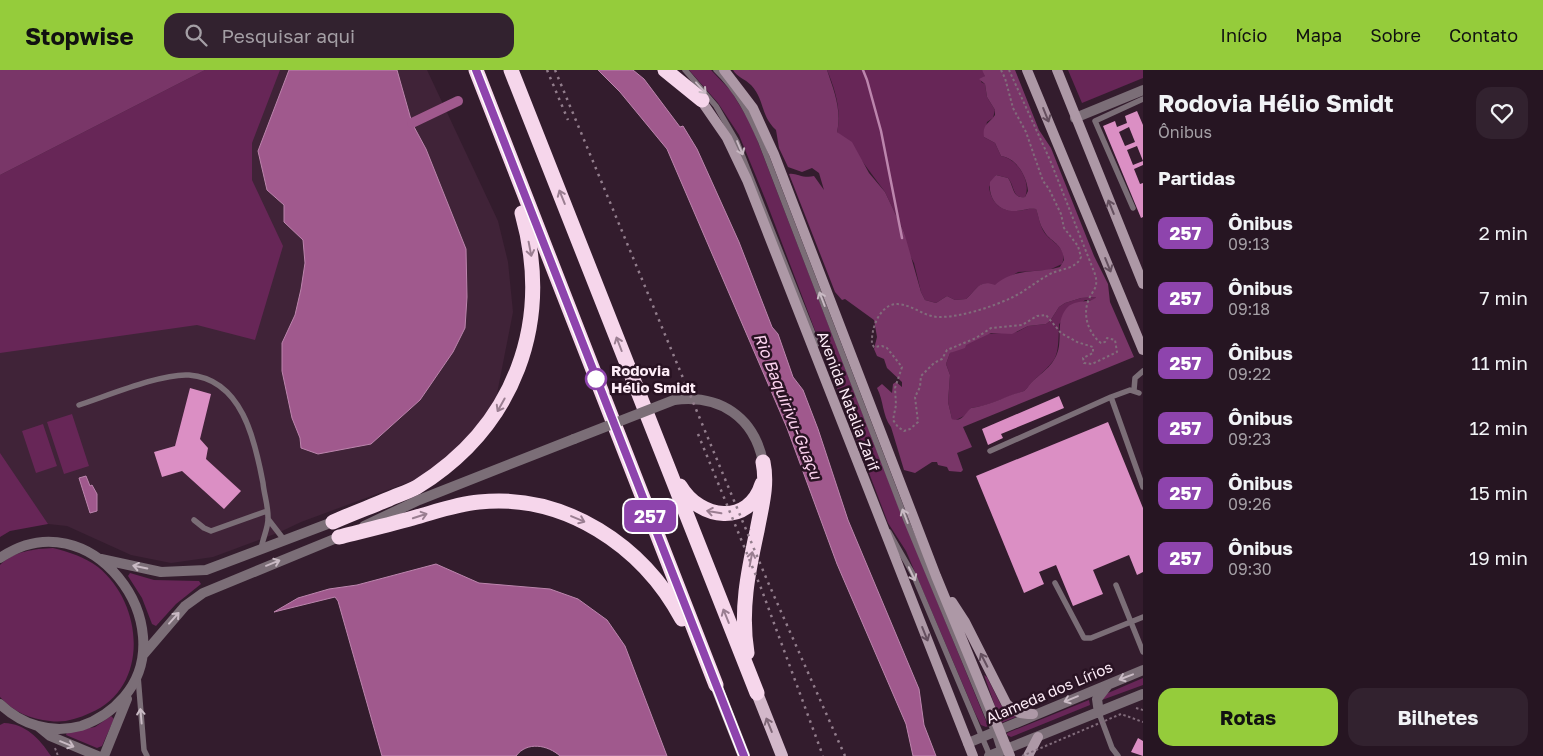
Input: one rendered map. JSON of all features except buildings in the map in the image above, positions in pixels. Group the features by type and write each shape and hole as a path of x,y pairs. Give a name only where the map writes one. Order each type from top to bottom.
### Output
{"highway":[{"path":"476,70 716,685"},
{"path":"665,70 702,100"},
{"path":"514,74 757,694"},
{"path":"332,522 414,489 447,467 481,433 498,410 516,376 528,340 534,302 533,263 526,226 500,134"},
{"path":"662,455 690,501 703,510 718,514 739,510 754,499 763,481 763,462"},
{"path":"757,694 747,652 743,608 745,587 765,490 763,462"},
{"path":"339,537 414,518 446,507 481,502 515,502 541,507 582,520 612,538 639,560 658,581 674,604 716,685"}],"main road":[{"name":"Avenida Natalia Zarif","path":"674,70 702,100 727,138 748,180 973,756"},
{"name":"Avenida Natalia Zarif","path":"724,70 753,108 774,154 1005,753"},
{"path":"1028,70 1143,350"},
{"path":"1057,70 1143,284"},
{"path":"936,576 964,622 1006,704 1013,711 1021,714 1034,714"},
{"path":"716,685 744,756"},
{"path":"757,694 782,756"},
{"path":"1028,756 1038,737"}],"street":[{"path":"1075,118 1143,90"},
{"path":"143,655 185,606 203,593 339,537 419,500 674,400 686,398 722,405 742,419 753,434 761,450 763,462"},
{"path":"101,559 161,572 206,570 332,522 419,500"},
{"path":"0,558 16,549 36,542 54,542 88,550 101,559 134,602 142,630 143,655 138,676 130,690 104,756"},
{"name":"Alameda dos Lírios","path":"968,743 1143,670"},
{"path":"1100,713 1097,699 1109,684"},
{"path":"39,728 60,729 90,723 105,716 116,707 130,690"},
{"path":"990,756 1005,753 1038,737 1143,694"},
{"path":"0,704 50,736 98,756"},
{"path":"0,718 12,713"}],"lane":[{"path":"685,70 716,106 737,142 769,219 887,529 899,546 913,574 990,756"},
{"path":"716,70 751,118 762,142 906,520 997,730"},
{"path":"702,100 716,106"},
{"path":"1133,208 1095,121 1143,100"},
{"path":"990,451 1111,397 1136,392 1135,378 1142,372"},
{"path":"79,405 162,379 187,374 203,376 221,386 243,414 257,451 268,519 261,550"},
{"path":"1111,397 1143,487"},
{"path":"194,520 204,528 212,531 267,511"},
{"path":"268,519 286,541"},
{"path":"1055,583 1084,638 1090,638 1143,617"},
{"path":"1116,585 1143,652"},
{"path":"138,676 144,750 147,756"},
{"path":"1100,713 1112,748 1118,756"}],"path":[{"path":"1001,70 1013,108 1026,132 1043,181 1061,214 1064,228 1078,246 1081,257 1076,264 1041,279 1013,297 972,312 932,317 903,305 897,304 886,308 874,326 872,344 874,347 882,346 887,348 902,366 902,372 895,391 896,405 893,420 904,431 910,429 918,422 915,397 920,387 922,375 942,359 947,350 976,338 991,328 1022,325 1037,316 1046,315 1061,333 1077,342 1093,347 1093,353 1083,358 1084,363 1092,364 1117,352 1115,340 1107,338 1106,342 1102,343 1095,337 1088,324 1086,316 1087,306 1096,283 1093,269 1050,160 1009,70"},
{"path":"1022,756 1121,714 1143,722"}],"shaded area":[{"path":"0,70 427,70 498,221 508,262 513,312 495,404 460,446 420,478 213,557 171,563 131,555 67,526 48,524 0,528"},
{"path":"0,70 205,70 0,175"},
{"path":"205,70 280,70 252,143 252,180 283,246 255,340 197,325 0,353 0,175"},
{"path":"689,70 711,70 731,91 751,124 897,503 988,726 986,727 981,725 975,713 906,551 888,523 766,201 739,135 718,103"},
{"path":"733,70 827,70 838,108 837,132 852,142 869,173 885,192 904,232 921,292 925,300 936,303 947,296 955,300 966,299 981,284 995,285 1003,279 1018,273 1060,267 1064,260 1059,246 1042,228 1036,209 1010,211 1004,209 996,203 991,194 990,182 996,175 1008,178 1015,194 1018,196 1025,197 1028,191 1026,180 1016,164 1012,160 1001,156 995,143 984,137 984,129 995,115 995,110 987,97 985,84 979,79 985,76 982,70 1015,70 1039,130 1051,148 1094,256 1108,284 1110,302 1134,357 963,427 972,447 957,453 963,470 961,472 949,471 947,467 938,465 937,462 932,462 915,473 904,470 877,388 882,384 892,393 893,384 896,382 902,387 902,382 887,368 884,359 877,356 874,349 877,337 874,320 845,299 842,300 835,292 789,174 806,177 814,176 824,190 819,173 812,168 802,172 788,167 779,148 776,130 767,119 759,96 749,83","holes":["1096,297 1074,303 1066,309 1060,322 1059,346 1055,358 1024,391 971,408 958,420 952,419 948,402 950,375 946,364 950,353 965,348 966,345 991,333 1012,334 1028,326 1046,324 1059,307 1065,303 1081,298"]},
{"path":"827,70 982,70 986,74 981,82 985,84 987,97 995,110 993,118 987,122 984,137 995,143 1001,156 1012,161 1022,172 1027,191 1025,197 1018,196 1008,178 996,175 989,187 992,197 1001,208 1006,210 1036,209 1044,232 1058,245 1063,253 1062,264 1049,270 1018,272 995,286 989,284 981,285 966,299 955,300 947,296 936,303 925,300 921,292 914,263 908,252 904,232 885,192 837,132 839,116 837,100"},
{"path":"1068,70 1143,70 1143,78 1082,103"},
{"path":"1096,297 1095,300 1085,300 1059,324 1055,358 1024,391 971,408 966,415 954,421 952,419 948,402 950,375 946,364 950,353 985,334 1017,332 1028,326 1046,324 1059,307 1065,303 1081,298"},
{"path":"72,414 89,466 64,474 47,422"},
{"path":"43,424 57,466 36,473 22,431"},
{"path":"0,453 48,524 10,531 0,537"},
{"path":"53,548 88,560 98,567 113,583 125,602 132,623 134,644 131,666 123,685 109,701 90,713 70,720 60,721 43,720 29,716 17,711 0,697 0,565 18,554 32,550"},
{"path":"130,573 154,580 199,581 201,584 176,604 156,626 152,624 142,598 128,576"},
{"path":"984,675 987,677 1001,705 1016,717 1001,723"},
{"path":"1143,678 1143,685 1102,700 1101,696"},
{"path":"1089,700 1090,705 1011,737 1007,735 1007,733"},
{"path":"111,716 114,719 102,746 97,748 66,735 67,732 95,727"},
{"path":"4,723 19,726 31,733 42,743 51,756 0,756 0,725"}],"water":[{"path":"289,70 397,70 412,123 426,149 466,249 467,297 465,328 453,352 420,400 371,444 318,454 301,448 300,438 292,418 282,371 282,343 295,315 301,289 305,263 303,240 284,222 284,205 267,190 258,151"},
{"name":"Rio Baquirivu-Guaçu","path":"598,70 633,70 644,79 680,127 683,126 697,149 739,242 772,327 778,334 793,377 803,390 848,520 919,689 924,725 936,756 913,756 906,724 837,564 787,428 667,149 620,92"},
{"path":"86,476 90,486 92,485 97,494 97,511 90,513 79,478"},
{"path":"436,564 479,583 550,589 578,599 607,620 625,646 667,756 560,756 550,749 538,746 526,748 516,756 382,756 338,601 335,597 274,612 298,598"}],"waterway":[{"path":"863,70 881,131 902,238"},
{"path":"412,123 458,101"}],"railway":[{"path":"547,70 568,120"},
{"path":"555,70 767,580 845,756"},
{"path":"698,434 761,588 823,756"}],"bus line":[{"name":"257","path":"476,70 744,756"}],"place":[{"name":"Rodovia Hélio Smidt","path":"596,379"}]}
